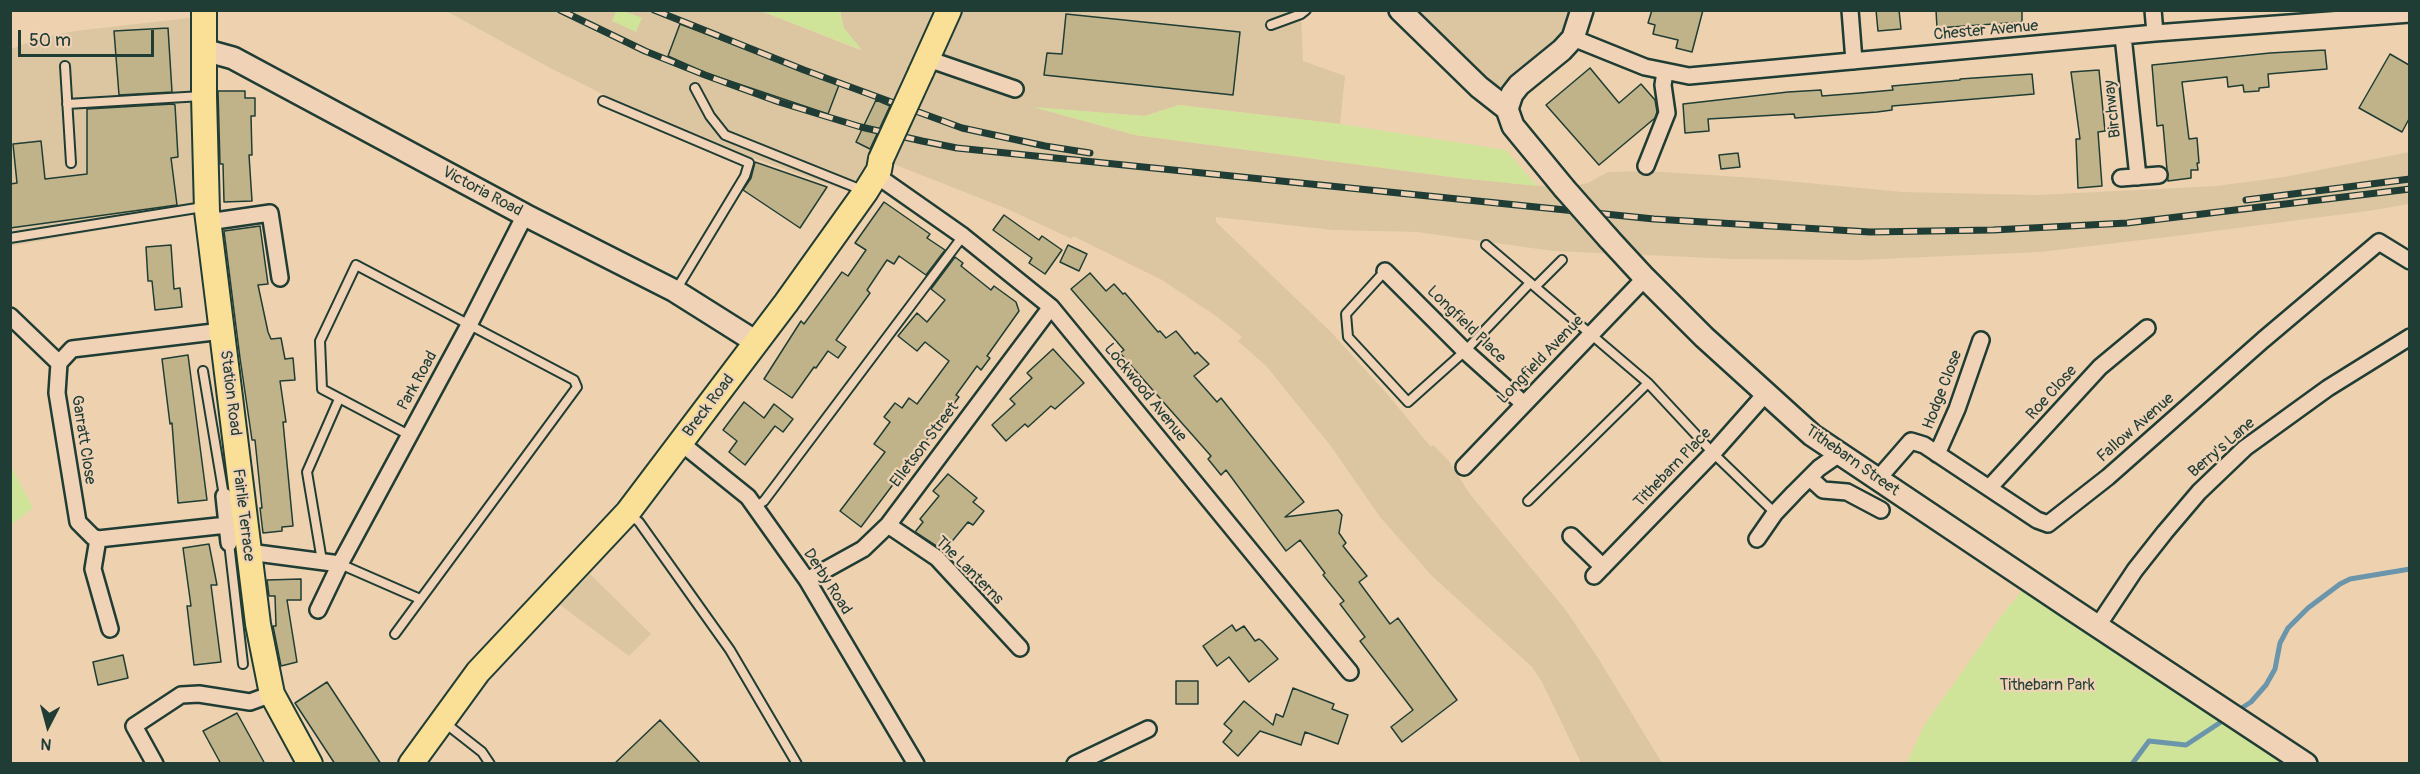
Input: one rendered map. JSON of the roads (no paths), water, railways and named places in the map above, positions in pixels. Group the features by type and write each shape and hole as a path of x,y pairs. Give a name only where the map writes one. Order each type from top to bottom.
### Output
{"main road":[{"name":"Station Road","path":"204,10 208,214 222,331 239,547 272,694 310,764"},
{"name":"Breck Road","path":"411,764 478,672 628,512 756,342 874,175 948,10"},
{"name":"Tithebarn Street","path":"1400,10 1470,78 1507,109 1513,126 1564,188 1644,278 1704,337 1812,435 2097,627 2306,764"},
{"path":"1507,109 1512,94 1519,85 1562,50 1573,38 1582,10"},
{"name":"Victoria Road","path":"204,50 233,58 525,215 675,291 756,342"},
{"name":"Tithebarn Street","path":"1470,78 1499,86 1519,85"}],"street":[{"path":"1850,10 1854,61"},
{"path":"2153,10 2155,33"},
{"name":"Chester Avenue","path":"1573,38 1665,72 1689,76 2155,33 2409,14"},
{"name":"Birchway","path":"2123,36 2138,177"},
{"path":"924,65 1016,88"},
{"path":"1647,166 1667,113 1663,85 1665,72"},
{"name":"Lockwood Avenue","path":"874,175 963,236 1051,307 1350,672"},
{"path":"2121,178 2159,175"},
{"path":"208,214 270,213 280,278"},
{"name":"Park Road","path":"318,610 340,564 469,325 525,215"},
{"name":"Fallow Avenue","path":"1877,480 1911,441 1924,445 2037,520 2048,524 2108,477 2263,340 2379,242 2409,261"},
{"name":"Longfield Place","path":"1385,271 1465,351 1524,404"},
{"name":"Longfield Avenue","path":"1464,467 1644,278"},
{"name":"Elletson Street","path":"807,580 863,549 888,525 1051,307"},
{"path":"10,316 59,363 72,349 222,331"},
{"name":"Roe Close","path":"1989,488 2100,367 2147,328"},
{"name":"Berry's Lane","path":"2097,627 2135,570 2165,532 2199,492 2246,448 2328,388 2409,337"},
{"name":"Hodge Close","path":"1937,454 1957,409 1982,340"},
{"name":"Garratt Close","path":"59,363 57,393 78,522 98,539"},
{"name":"Tithebarn Place","path":"1571,536 1598,572 1713,453 1767,392"},
{"name":"Derby Road","path":"681,443 748,497 807,580 916,764"},
{"path":"1757,538 1775,513 1819,468 1839,454"},
{"path":"1810,478 1823,490 1847,492 1881,510"},
{"name":"Fairlie Terrace","path":"224,496 227,525 239,547"},
{"path":"110,630 93,569 98,539 227,525"},
{"name":"The Lanterns","path":"888,525 937,558 1020,648"},
{"path":"239,547 340,564"},
{"path":"155,764 134,726 181,695 199,694 250,702 272,694"},
{"path":"1075,764 1148,729"}],"lane":[{"path":"1271,25 1306,10"},
{"path":"65,66 71,163"},
{"path":"694,88 710,116 725,135 874,175"},
{"path":"67,104 204,96"},
{"path":"603,101 749,163 745,176 675,291"},
{"path":"10,238 208,214"},
{"path":"754,508 764,501 963,236"},
{"path":"1486,245 1648,383 1713,453 1775,513"},
{"path":"1385,271 1346,314 1348,337 1407,402 1562,260"},
{"path":"395,634 577,387 574,380 356,265 320,341 322,389 409,435"},
{"name":"Fairlie Terrace","path":"203,371 224,496"},
{"path":"1528,501 1648,383"},
{"path":"321,561 307,472 339,399"},
{"path":"628,512 639,522 730,650 797,764"},
{"name":"Fairlie Terrace","path":"239,547 243,664"},
{"path":"340,564 420,599"},
{"path":"442,720 482,752 490,764"}],"waterway":[{"path":"2237,711 2251,702 2266,685 2275,669 2280,643 2288,628 2308,608 2350,579 2410,569"},
{"path":"2132,764 2149,741 2186,745 2227,718"}],"railway":[{"path":"560,10 645,51 779,102 861,127 957,148 1654,219 1870,232 1993,230 2127,223 2410,189"},
{"path":"654,10 804,70 962,128 1090,153"},
{"path":"2246,200 2410,179"}],"park label":[{"name":"Tithebarn Park","path":"2047,686"}]}
